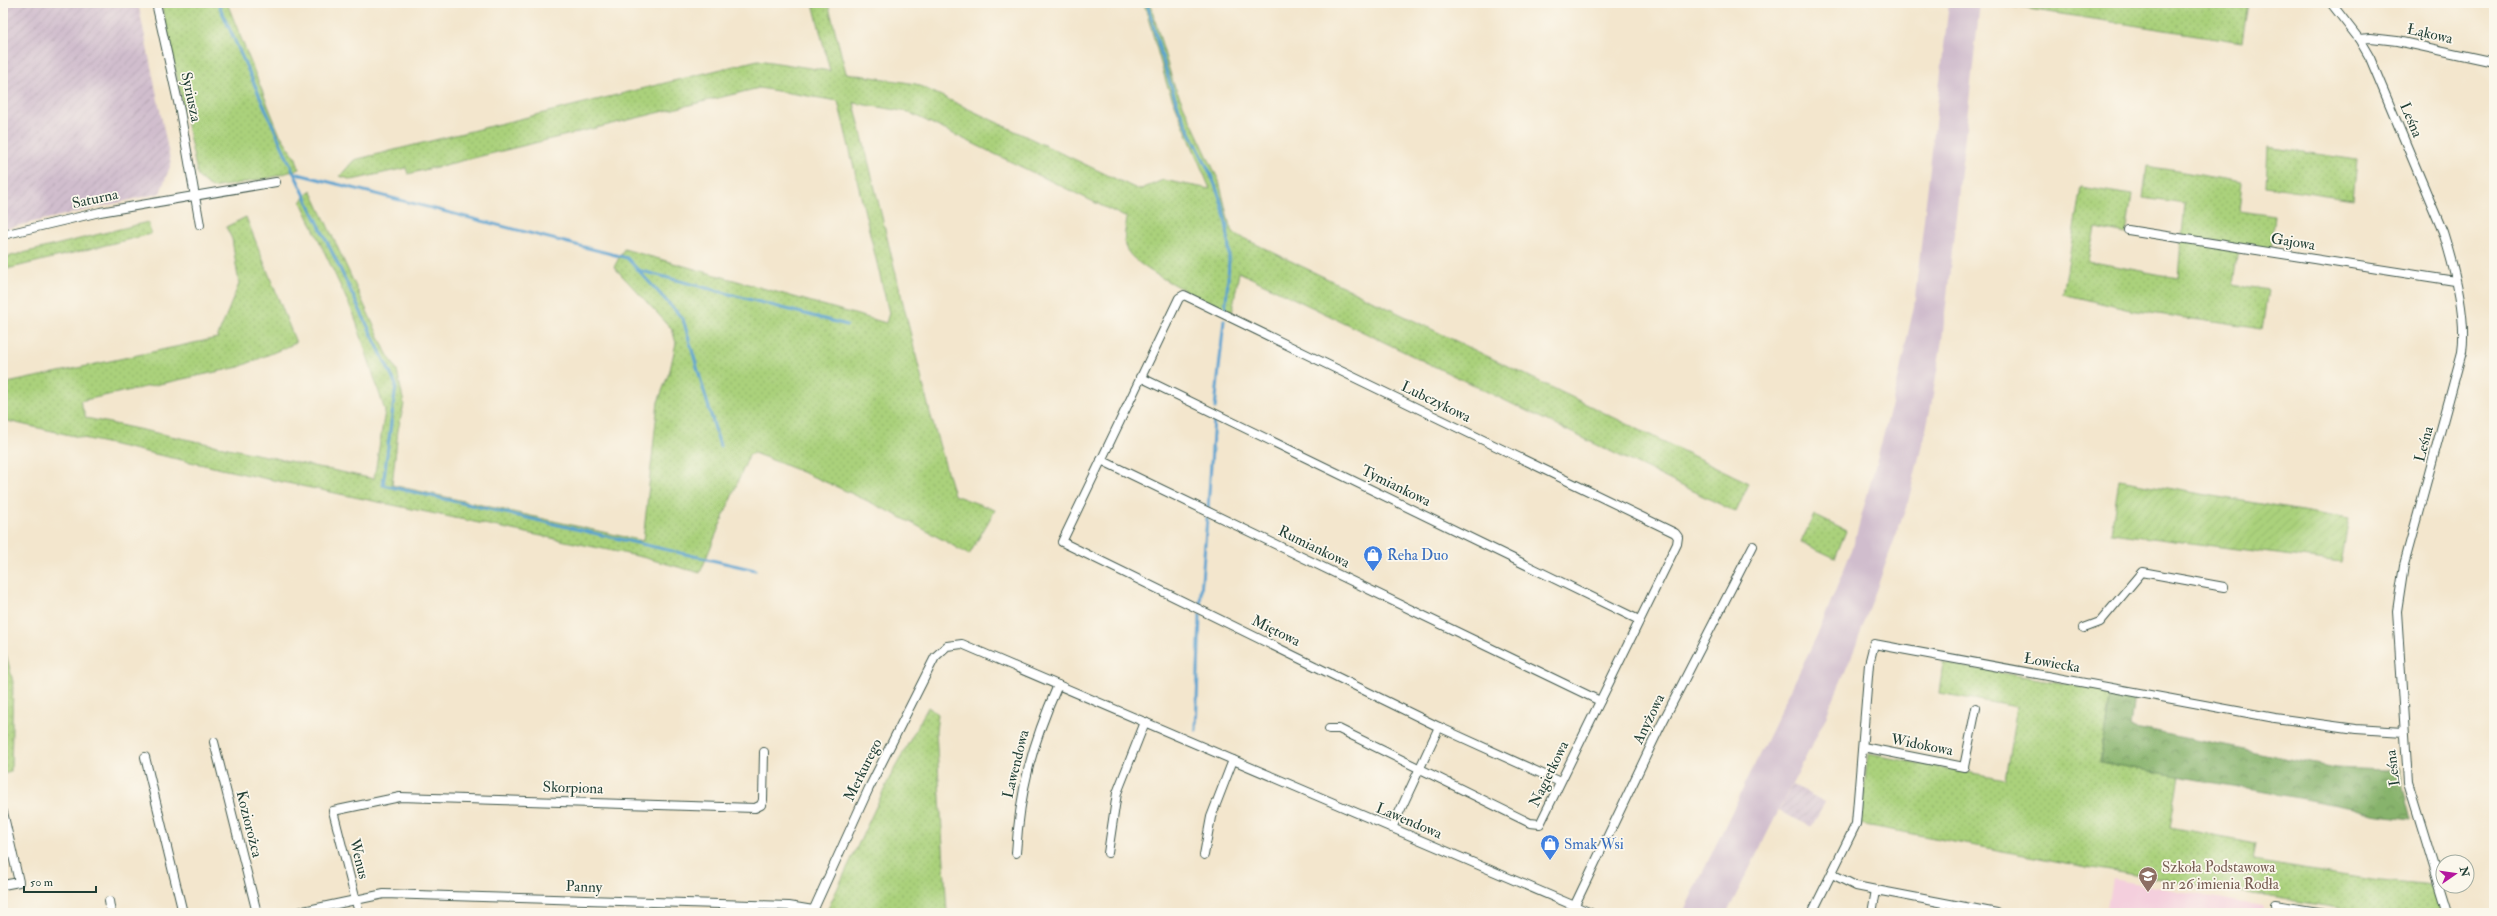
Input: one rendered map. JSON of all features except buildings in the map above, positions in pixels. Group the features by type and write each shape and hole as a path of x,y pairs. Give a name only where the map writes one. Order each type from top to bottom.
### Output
{"street":[{"name":"Syriusza","path":"156,3 181,117 200,225"},
{"name":"Leśna","path":"2330,3 2359,39 2370,58 2443,232 2455,281 2462,327 2462,352 2404,565 2398,601 2404,732 2409,788 2448,913"},
{"name":"Łąkowa","path":"2359,39 2371,38 2397,41 2494,62"},
{"name":"Saturna","path":"3,235 100,212 276,182"},
{"name":"Gajowa","path":"2128,230 2455,281"},
{"name":"Lubczykowa","path":"1101,460 1179,298 1184,295 1675,533 1678,537 1677,544 1600,701"},
{"name":"Tymiankowa","path":"1140,377 1639,620"},
{"name":"Rumiankowa","path":"1101,460 1600,701"},
{"name":"Miętowa","path":"1101,460 1062,542 1439,727 1560,782"},
{"name":"Anyżowa","path":"1573,910 1658,731 1752,546"},
{"path":"2084,628 2100,622 2142,572 2224,587"},
{"name":"Lawendowa","path":"947,646 962,644 1392,828 1573,910 1591,913"},
{"name":"Łowiecka","path":"1832,874 1856,824 1869,664 1874,644 2275,718 2356,729 2404,732"},
{"name":"Merkurego","path":"812,911 869,788 935,658 947,646"},
{"name":"Lawendowa","path":"1016,853 1024,783 1035,740 1058,685"},
{"name":"Nagietkowa","path":"1329,729 1339,729 1536,826 1540,824 1600,701"},
{"name":"Widokowa","path":"1863,747 1964,767 1976,708"},
{"path":"1108,853 1117,794 1145,722"},
{"path":"1392,828 1439,727"},
{"name":"Koziorożca","path":"214,742 256,913"},
{"name":"Skorpiona","path":"333,811 383,799 400,797 755,808 761,805 763,800 764,752"},
{"path":"145,757 183,913"},
{"path":"1204,855 1211,817 1233,760"},
{"name":"Wenus","path":"333,811 359,913"},
{"path":"3,812 19,882 3,886"},
{"path":"1812,913 1832,874 1856,886 1997,913"},
{"path":"1872,913 1876,890"},
{"name":"Panny","path":"354,898 398,894 789,906 812,911"},
{"path":"294,913 354,898"},
{"path":"108,901 111,913"},
{"path":"2275,905 2326,913"}],"shaded area":[{"path":"3,3 138,3 171,164 160,193 3,229"},
{"path":"1949,3 1980,3 1942,340 1930,412 1908,502 1855,648 1824,721 1727,913 1683,913 1819,631 1853,547 1896,389 1914,306"},
{"path":"1792,785 1825,802 1812,827 1779,811"},
{"name":"Szkoła Podstawowa nr 26 imienia Rodła","path":"2112,879 2262,906 2261,913 2106,913"}],"green space":[{"path":"161,3 227,3 279,133 296,158 299,169 270,178 212,188 198,177"},
{"path":"813,3 828,3 846,73 916,84 1139,190 1163,180 1210,189 1167,85 1144,3 1150,3 1173,83 1219,181 1230,227 1235,234 1749,483 1736,512 1239,272 1232,313 1220,308 1152,272 1130,254 1124,243 1127,218 908,112 854,103 930,413 954,495 995,510 969,555 891,512 864,499 754,453 749,455 700,573 642,557 244,474 3,420 3,384 217,338 239,284 232,239 226,227 246,217 296,343 239,367 80,401 86,418 374,479 385,411 354,315 301,202 311,190 386,352 397,370 404,404 398,430 392,485 643,541 658,402 670,370 676,343 672,329 614,267 624,249 886,323 889,313 838,101 759,88 408,174 406,168 352,180 340,176 354,160 758,60 830,71"},
{"path":"1990,3 2248,3 2242,42"},
{"path":"2268,147 2357,160 2353,199 2266,186"},
{"path":"2147,166 2242,182 2239,211 2275,216 2271,250 2182,236 2185,204 2143,198"},
{"path":"2081,187 2132,195 2126,234 2095,228 2088,261 2178,278 2181,240 2238,249 2233,284 2268,290 2262,329 2130,310 2063,294"},
{"path":"148,222 151,234 3,270 3,258"},
{"path":"2119,480 2349,519 2341,562 2111,533"},
{"path":"1814,515 1846,531 1835,558 1801,542"},
{"path":"3,652 6,654 13,682 11,772 3,774 3,711 6,710 3,696"},
{"path":"1943,663 2111,691 2100,762 2179,776 2170,827 2256,843 2253,861 2372,880 2433,886 2442,913 2369,913 2087,867 1860,824 1868,754 2005,779 2017,707 1939,693"},
{"path":"2111,691 2134,696 2130,727 2335,768 2386,770 2398,768 2411,819 2372,814 2353,808 2100,762"},
{"path":"928,707 938,714 936,731 947,913 826,913 889,779"}],"waterway":[{"path":"218,3 294,173 396,385 383,485 755,570"},
{"path":"1147,3 1175,98 1186,124 1206,163 1222,204 1227,230 1229,253 1225,312"},
{"path":"294,173 627,258 683,319 720,446"},
{"path":"638,270 847,325"},
{"path":"1215,408 1224,320"},
{"path":"1208,508 1214,419"},
{"path":"1200,605 1207,518"},
{"path":"1196,730 1200,615"}],"place":[{"name":"Reha Duo","path":"1373,572"},
{"name":"Smak Wsi","path":"1550,861"},
{"name":"Szkoła Podstawowa nr 26 imienia Rodła","path":"2148,893"}]}
